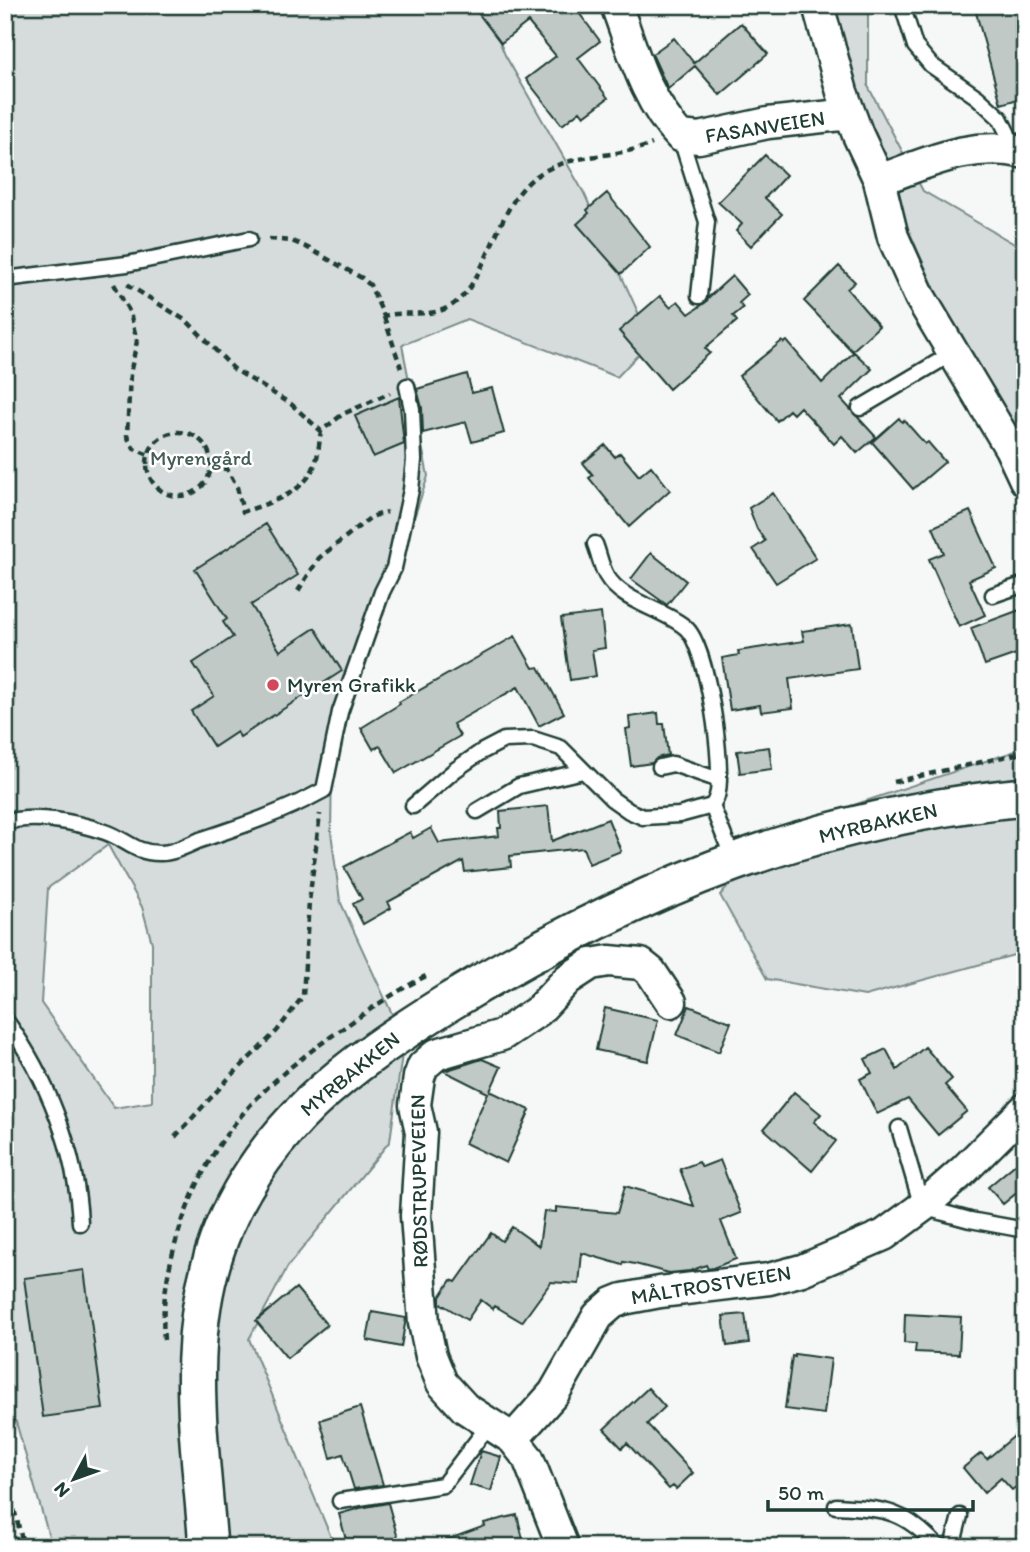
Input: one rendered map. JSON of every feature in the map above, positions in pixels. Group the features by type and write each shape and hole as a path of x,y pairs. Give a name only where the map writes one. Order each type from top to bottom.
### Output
{"street":[{"name":"FASANVEIEN","path":"615,5 639,70 666,122 680,136 699,138 768,123 850,114"},
{"path":"818,5 850,114 879,180 893,237 920,298 1010,448 1025,480"},
{"path":"879,180 952,153 983,150 1021,152"},
{"name":"MYRBAKKEN","path":"208,1547 195,1358 203,1293 222,1230 245,1184 275,1142 314,1101 341,1077 407,1028 468,991 538,951 654,895 793,843 872,822 924,811 1025,797"},
{"name":"RØDSTRUPEVEIEN","path":"563,1547 528,1458 501,1432 465,1408 442,1383 431,1356 424,1323 416,1216 421,1132 415,1105 423,1066 437,1054 502,1035 538,1011 568,979 591,964 609,961 640,964 651,972 671,1002"},
{"name":"MÅLTROSTVEIEN","path":"501,1432 554,1393 598,1317 613,1303 660,1292 769,1279 802,1270 884,1235 922,1207 963,1171 1025,1109"}],"lane":[{"path":"902,5 915,46 931,65 977,97 1000,118 1021,152"},
{"name":"FASANVEIEN","path":"680,136 707,222 699,296"},
{"path":"5,279 105,266 249,239"},
{"path":"860,408 953,353"},
{"path":"5,822 15,819 70,823 108,833 143,851 164,853 263,818 324,790 340,712 382,592 394,568 408,506 414,460 412,409 407,386"},
{"path":"595,544 606,575 618,589 687,629 695,640 709,688 719,780 717,796 712,806 735,863"},
{"path":"993,595 1025,584"},
{"path":"413,806 481,752 504,740 533,739 561,748 612,799 643,817 678,815 712,806"},
{"path":"660,767 673,764 719,780"},
{"path":"477,811 519,786 583,771"},
{"path":"5,1019 51,1102 75,1174 80,1223"},
{"path":"899,1128 922,1207 970,1220 1025,1230"},
{"name":"MÅLTROSTVEIEN","path":"340,1501 443,1485 501,1432"},
{"path":"836,1506 876,1508 904,1517 916,1524 938,1547"},
{"path":"952,1547 960,1516"}],"path":[{"path":"384,316 398,312 438,312 462,298 475,279 491,242 516,198 531,180 545,170 569,160 648,146 680,136"},
{"path":"211,468 227,469 237,487 243,512 302,486 315,465 321,431 343,414 407,386 384,316 370,285 339,264 292,241 249,239"},
{"path":"105,266 136,292 188,322 234,369 291,404 321,431"},
{"path":"105,266 130,313 137,341 130,373 127,436 134,449 149,455"},
{"path":"169,433 190,433 200,439 207,448 211,468 201,487 191,493 181,495 165,492 156,486 150,477 149,455 159,439 169,433"},
{"path":"298,590 318,558 361,525 372,517 408,506"},
{"path":"175,1137 277,1031 303,996 309,902 324,790"},
{"path":"5,1475 24,1547"}],"green space":[{"name":"Myren gård","path":"5,5 485,5 505,55 584,193 651,341 617,377 467,319 402,345 428,476 332,764 331,832 340,901 404,1040 390,1141 288,1266 249,1339 335,1547 52,1547 16,1422 5,1416","holes":["108,845 142,907 152,943 152,1102 114,1108 41,1003 48,888"]},
{"path":"822,5 868,5 868,86 923,191 1023,249 1025,253 1025,497 881,168"},
{"path":"1025,748 1025,952 865,996 767,979 720,895 781,829"}],"building":[{"path":"472,5 573,5 600,41 578,58 608,98 584,116 580,111 562,125 526,79 556,56 528,22 501,43"},
{"path":"974,5 1025,5 1025,97 1001,104"},
{"path":"741,23 768,54 720,95 695,66 668,89 652,54 674,38 694,63"},
{"path":"765,155 786,175 765,198 782,214 751,246 736,231 742,224 718,202"},
{"path":"607,193 650,247 621,274 577,224 589,213 587,210"},
{"path":"839,266 855,282 847,289 879,326 852,351 804,301"},
{"path":"732,276 748,295 739,303 743,308 733,316 737,321 705,348 710,353 669,389 619,331 660,296 670,307 678,301 689,314 706,302"},
{"path":"782,341 787,341 822,383 854,352 872,369 841,399 876,437 857,453 842,436 834,444 800,407 793,414 789,410 777,421 739,376"},
{"path":"467,374 472,393 492,388 504,433 472,442 466,422 423,433 422,408 417,389"},
{"path":"399,397 404,444 373,457 355,416"},
{"path":"899,418 902,422 904,420 925,444 928,442 945,462 913,489 872,442"},
{"path":"605,445 615,457 620,453 639,476 651,466 670,490 629,527 589,478 593,475 583,463"},
{"path":"773,493 816,558 776,583 753,549 765,541 749,508"},
{"path":"970,511 996,568 969,580 985,615 959,627 929,559 944,553 933,527"},
{"path":"266,524 298,575 251,605 280,651 315,628 342,671 240,737 237,732 214,747 191,711 214,696 193,663 233,637 223,622 227,619 195,569"},
{"path":"651,553 686,581 667,605 631,579"},
{"path":"1025,608 1025,651 985,665 971,628"},
{"path":"601,613 605,648 592,650 596,676 570,680 561,618"},
{"path":"852,624 858,669 789,679 793,708 761,712 760,705 730,710 722,658 739,655 738,651 804,641 802,631"},
{"path":"515,636 533,668 539,667 564,713 539,726 518,687 453,724 460,736 396,773 380,746 373,749 361,728 400,704 399,702"},
{"path":"658,713 659,724 664,724 668,755 657,758 652,763 631,766 626,729 630,728 629,717"},
{"path":"769,747 772,769 740,773 737,751"},
{"path":"548,806 552,841 608,819 621,851 589,864 583,848 510,856 511,867 465,872 463,861 388,902 391,908 363,924 353,904 362,899 344,867 410,832 413,838 431,828 439,843 499,836 500,811"},
{"path":"689,1006 731,1022 719,1052 677,1035"},
{"path":"605,1008 658,1020 648,1061 596,1050"},
{"path":"925,1047 952,1079 945,1085 967,1111 938,1135 908,1099 877,1114 860,1079 872,1073 865,1059 886,1049 897,1070"},
{"path":"482,1059 501,1067 490,1091 530,1110 506,1163 465,1143 488,1093 444,1071"},
{"path":"794,1092 821,1114 814,1122 836,1141 812,1171 764,1129"},
{"path":"1025,1156 1025,1186 1003,1204 988,1187"},
{"path":"720,1160 741,1213 721,1221 736,1259 713,1268 708,1269 706,1265 690,1271 669,1273 624,1262 623,1265 582,1253 579,1284 551,1282 522,1322 495,1306 493,1309 481,1300 467,1320 440,1303 440,1297 451,1280 456,1282 491,1233 502,1241 512,1227 539,1246 544,1211 556,1212 556,1207 617,1213 625,1186 694,1206 680,1169 699,1162 702,1167"},
{"path":"84,1270 103,1409 43,1417 24,1278"},
{"path":"296,1288 327,1325 287,1358 256,1321"},
{"path":"372,1312 406,1318 401,1347 367,1340"},
{"path":"745,1314 749,1343 727,1346 723,1316"},
{"path":"905,1314 961,1317 959,1354 915,1352 916,1344 904,1343"},
{"path":"795,1354 831,1359 824,1414 785,1409 792,1356 795,1357"},
{"path":"648,1388 665,1407 647,1424 693,1473 676,1489 673,1486 669,1489 627,1443 622,1448 604,1429"},
{"path":"360,1407 383,1485 354,1489 343,1454 331,1458 320,1420"},
{"path":"1025,1427 1025,1480 1012,1490 1001,1478 984,1493 963,1468 981,1453 987,1459"},
{"path":"481,1451 501,1457 491,1491 470,1485"},
{"path":"388,1503 399,1542 384,1547 348,1547 339,1514"},
{"path":"517,1515 525,1547 436,1547 435,1544 485,1526 484,1523"}],"place":[{"name":"Myren Grafikk","path":"273,685"}]}
